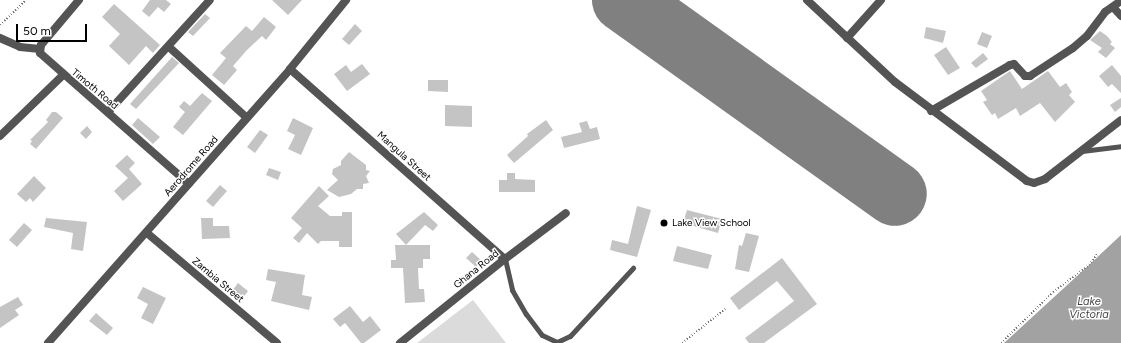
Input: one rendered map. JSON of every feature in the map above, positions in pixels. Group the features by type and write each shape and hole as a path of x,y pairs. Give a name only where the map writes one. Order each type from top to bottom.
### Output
{"street":[{"path":"0,38 20,47 40,49 41,44 79,0"},
{"path":"108,112 169,47 210,0"},
{"name":"Aerodrome Road","path":"48,343 147,233 188,184 290,69 346,0"},
{"path":"807,0 847,38 930,111 1027,181 1034,183 1045,179 1121,120"},
{"path":"847,38 881,0"},
{"path":"930,111 1010,65 1014,64 1025,76 1030,76 1073,48 1113,7 1121,1"},
{"path":"1113,7 1121,16"},
{"path":"169,47 247,118"},
{"name":"Timoth Road","path":"40,49 43,58 108,112 188,184"},
{"name":"Mangula Street","path":"290,69 505,259"},
{"path":"0,136 63,75"},
{"name":"Ghana Road","path":"400,343 505,259 566,213"},
{"name":"Zambia Street","path":"147,233 277,343"}],"lane":[{"path":"1081,151 1121,146"},
{"path":"505,259 512,290 526,314 542,335 557,342 570,336 633,268"}],"path":[{"path":"0,25 26,0"},
{"path":"1001,343 1053,292 1089,265 1097,254"},
{"path":"682,343 725,309"}],"shaded area":[{"path":"473,300 506,343 417,343"}],"water":[{"name":"Lake Victoria","path":"1121,235 1121,343 1004,343 1089,265"}],"building":[{"path":"150,0 166,0 171,4 164,12 158,7 149,17 142,11"},
{"path":"272,0 302,0 288,15"},
{"path":"114,4 160,45 153,53 146,46 129,65 109,46 120,34 102,17"},
{"path":"205,14 210,18 193,36 188,32"},
{"path":"264,17 276,27 266,40 262,36 247,50 233,66 237,70 224,85 212,75 226,58 220,53 246,26 252,31"},
{"path":"355,24 362,31 349,45 342,39"},
{"path":"926,27 946,31 943,43 924,38"},
{"path":"1100,31 1107,36 1112,42 1110,44 1115,48 1106,58 1098,52 1102,48 1090,40"},
{"path":"982,32 992,36 987,48 977,44"},
{"path":"946,47 960,68 948,75 934,55"},
{"path":"983,53 988,59 976,68 971,63"},
{"path":"172,57 179,63 136,109 130,104"},
{"path":"362,64 370,74 347,91 334,74 346,65 351,72"},
{"path":"1112,65 1121,76 1121,93 1112,84 1108,87 1099,76"},
{"path":"1010,71 1022,89 1048,71 1060,87 1066,83 1072,92 1069,95 1075,102 1055,122 1040,103 1020,116 1016,108 998,119 995,113 992,115 983,102 987,100 981,91"},
{"path":"428,80 448,80 448,92 428,91"},
{"path":"202,93 212,101 183,135 173,127 185,112 179,107 184,101 190,106"},
{"path":"1121,98 1121,107 1115,112 1110,105"},
{"path":"445,105 472,106 472,127 445,126"},
{"path":"52,112 56,112 63,118 36,149 30,144 32,141 30,140 48,122 46,120"},
{"path":"138,118 160,137 153,144 132,125"},
{"path":"293,118 313,128 301,155 288,149 295,135 287,131"},
{"path":"546,120 553,130 514,163 507,155 528,136 527,134"},
{"path":"587,121 590,129 597,127 600,139 564,148 561,137 582,132 579,123"},
{"path":"87,126 92,132 86,139 80,133"},
{"path":"260,130 268,135 255,153 247,147"},
{"path":"349,152 366,165 366,170 370,171 366,176 369,183 363,184 363,189 357,189 351,194 339,197 327,190 338,180 332,174 333,169 341,165 341,161"},
{"path":"127,155 135,163 129,169 142,184 123,201 114,191 128,178 115,166"},
{"path":"269,168 281,172 278,180 266,175"},
{"path":"507,173 515,173 515,179 535,180 535,192 499,192 499,180 507,180"},
{"path":"34,176 46,188 33,202 30,198 26,202 17,194"},
{"path":"220,185 227,191 213,207 206,201"},
{"path":"319,186 329,196 318,206 330,216 342,216 342,212 352,212 352,247 339,247 339,241 321,241 318,244 307,233 299,243 293,238 302,228 291,218"},
{"path":"637,206 651,210 637,257 610,250 612,240 628,244"},
{"path":"687,210 722,219 718,233 683,223"},
{"path":"424,212 438,225 433,231 425,225 406,245 396,234"},
{"path":"46,218 87,222 83,251 71,249 73,233 44,227"},
{"path":"201,218 213,218 213,226 229,226 230,238 202,239"},
{"path":"24,223 32,230 17,247 9,240"},
{"path":"746,233 759,236 749,272 735,269 739,245 742,246"},
{"path":"395,245 430,245 430,259 423,259 423,268 418,268 419,289 424,289 425,302 405,303 403,268 391,268 391,260 396,260"},
{"path":"677,246 712,255 708,269 673,261"},
{"path":"472,252 482,261 476,267 466,258"},
{"path":"782,258 817,304 764,343 749,343 745,338 794,301 777,281 739,310 730,298"},
{"path":"268,269 305,275 302,295 312,297 309,310 271,301 276,282 266,280"},
{"path":"238,283 248,291 242,299 232,291"},
{"path":"143,287 166,298 153,324 141,318 148,304 137,298"},
{"path":"18,297 23,305 15,310 19,315 0,328 0,307"},
{"path":"350,306 363,322 370,316 381,330 364,343 361,343 345,323 340,327 333,319"},
{"path":"96,313 113,328 107,335 89,321"}],"runway":[{"path":"624,0 895,194"}],"place":[{"name":"Lake View School","path":"664,223"}]}
